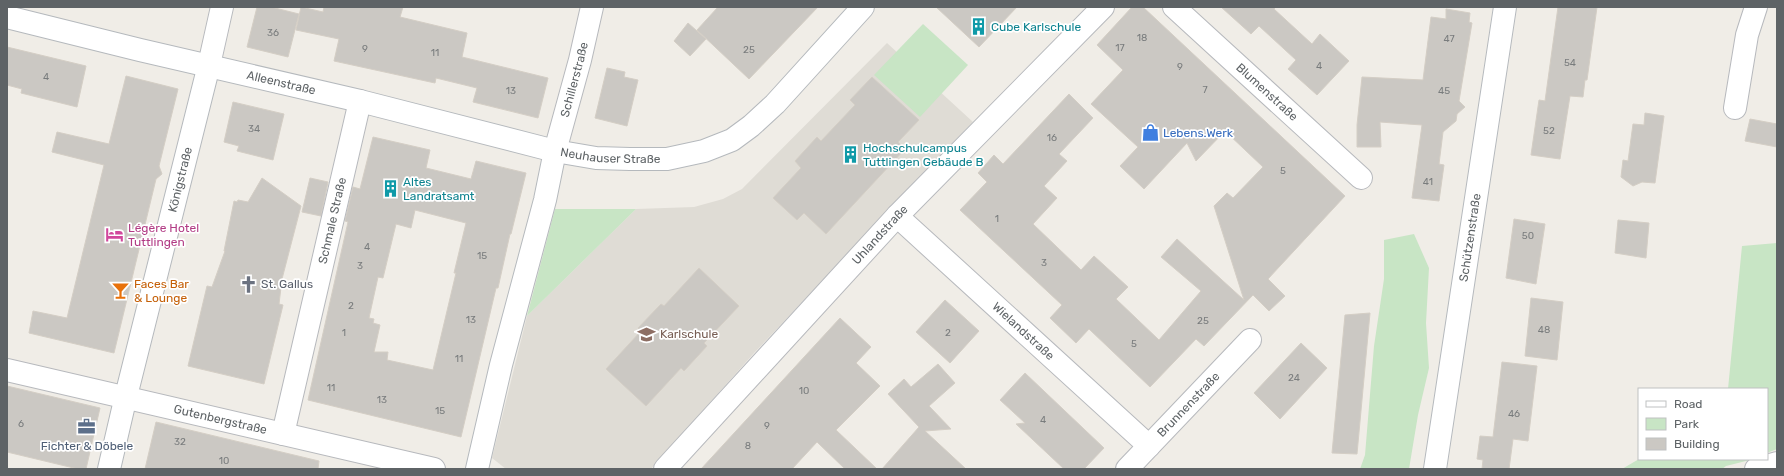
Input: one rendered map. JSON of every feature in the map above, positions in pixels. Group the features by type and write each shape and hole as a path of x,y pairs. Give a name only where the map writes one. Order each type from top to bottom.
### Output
{"street":[{"name":"Königstraße","path":"109,469 209,66 222,7"},
{"name":"Schillerstraße","path":"555,151 578,67 592,7"},
{"name":"Neuhauser Straße","path":"477,469 501,365 545,200 555,151 596,158 667,158 704,151 732,140 751,126 775,104 863,7"},
{"name":"Uhlandstraße","path":"665,469 897,216 1103,7"},
{"name":"Blumenstraße","path":"1174,7 1361,178"},
{"name":"Schützenstraße","path":"1435,469 1505,7"},
{"path":"1735,108 1747,35 1756,7"},
{"name":"Alleenstraße","path":"7,17 360,101 555,151"},
{"name":"Schmale Straße","path":"283,434 360,101"},
{"name":"Wielandstraße","path":"897,216 1149,446"},
{"name":"Brunnenstraße","path":"1127,469 1250,340"},
{"name":"Gutenbergstraße","path":"7,370 126,396 434,469"},
{"path":"1756,469 1777,463"}],"shaded area":[{"name":"Karlschule","path":"887,43 973,122 754,353 651,469 506,469 492,458 527,316 636,209 694,207 723,199 742,189"}],"green space":[{"path":"923,24 968,65 920,117 874,75"},
{"path":"555,209 636,209 527,316"},
{"path":"1414,234 1429,268 1426,323 1429,368 1418,415 1409,469 1360,469 1365,455 1374,346 1384,279 1384,240"},
{"path":"1777,243 1777,449 1768,453 1768,388 1728,388 1742,246"},
{"path":"1638,460 1750,460 1726,466 1722,469 1622,469"}],"building":[{"path":"257,7 271,7 299,14 288,57 247,47"},
{"path":"301,7 323,12 324,7 403,7 400,17 467,33 462,57 548,78 538,118 473,102 477,88 436,78 435,83 334,61 339,39 296,30"},
{"path":"718,7 818,7 749,79 697,30"},
{"name":"Cube Karlschule","path":"936,7 1017,7 979,47"},
{"path":"1132,7 1143,7 1345,196 1268,279 1285,296 1269,311 1253,295 1204,346 1196,339 1150,387 1089,329 1076,343 1050,318 1062,305 960,210 987,182 978,173 994,155 1003,164 1069,94 1093,118 1059,154 1067,161 1044,186 1057,198 1033,224 1081,270 1094,256 1128,287 1116,299 1159,340 1201,291 1161,257 1177,239 1244,300 1214,206 1227,193 1233,198 1263,167 1225,131 1196,161 1187,143 1144,189 1120,166 1138,147 1091,104 1123,70 1097,45"},
{"path":"1221,7 1276,7 1274,9 1312,44 1320,34 1349,61 1317,95 1288,69 1296,60 1259,26 1251,34"},
{"path":"1558,7 1597,7 1587,80 1585,80 1583,97 1570,96 1560,159 1531,155 1539,100 1545,101"},
{"path":"1446,9 1470,13 1469,22 1472,23 1459,101 1465,107 1457,114 1456,121 1443,132 1439,164 1444,165 1439,201 1412,198 1422,125 1380,122 1381,147 1357,147 1357,125 1362,77 1423,80 1431,17 1446,19"},
{"path":"688,23 706,39 690,56 674,41"},
{"path":"7,47 86,66 77,107 21,93 22,89 7,85"},
{"path":"607,68 625,72 624,77 638,80 627,126 595,118"},
{"name":"Légère Hotel Tuttlingen","path":"126,76 178,89 159,166 162,174 156,179 114,353 29,333 33,311 67,318 104,165 52,152 57,132 109,144"},
{"name":"Hochschulcampus Tuttlingen Gebäude B","path":"872,77 919,120 898,142 905,149 826,234 804,213 797,220 773,198 801,168 795,161 817,137 821,141 855,105 850,100"},
{"path":"233,102 284,114 273,160 237,151 239,146 224,142"},
{"path":"1645,113 1664,116 1655,183 1642,182 1633,186 1621,177 1623,160 1628,161 1633,124 1644,125"},
{"path":"1750,119 1777,124 1777,147 1745,141"},
{"path":"373,137 430,150 426,168 471,179 476,161 526,173 498,288 496,288 461,437 308,400 348,222 345,221 353,187 360,189","holes":["415,210 466,223 433,370 387,360 388,352 374,352 380,325 373,323 374,319 369,318 378,277 383,278 396,224 411,228"]},
{"name":"St. Gallus","path":"262,178 301,206 282,279 279,304 283,305 264,384 188,366 207,286 212,287 225,251 234,201 237,202 238,200 248,202"},
{"path":"310,178 328,182 321,216 302,212"},
{"path":"1514,219 1545,224 1536,284 1506,278"},
{"path":"1618,220 1649,223 1646,258 1615,253"},
{"name":"Karlschule","path":"699,268 739,306 704,343 707,346 684,371 681,368 646,406 606,369 641,331 638,328 661,304 664,306"},
{"path":"1531,298 1563,302 1557,360 1525,356"},
{"path":"945,300 979,331 950,363 916,332"},
{"path":"1370,313 1357,454 1332,453 1345,315"},
{"path":"840,318 871,347 856,363 880,386 836,430 877,469 845,469 817,442 792,469 701,469"},
{"path":"1301,343 1327,368 1280,419 1254,393"},
{"path":"1502,362 1537,366 1528,441 1513,439 1509,469 1482,469 1483,460 1477,459 1480,436 1493,437"},
{"path":"938,364 955,383 929,406 951,429 925,431 966,469 882,469 919,427 888,394 904,379 911,387"},
{"path":"1025,373 1104,448 1084,469 1064,469 1016,424 1025,423 1000,400"},
{"path":"7,386 100,408 86,469 78,469 7,452"},
{"path":"156,422 319,461 318,469 145,469"}],"place":[{"name":"Cube Karlschule","path":"978,27"},
{"name":"Lebens.Werk","path":"1150,133"},
{"name":"Hochschulcampus Tuttlingen Gebäude B","path":"850,155"},
{"name":"Altes Landratsamt","path":"390,189"},
{"name":"Légère Hotel Tuttlingen","path":"115,235"},
{"name":"St. Gallus","path":"248,284"},
{"name":"Faces Bar & Lounge","path":"121,291"},
{"name":"Karlschule","path":"647,334"},
{"name":"Fichter & Döbele","path":"87,427"}]}
